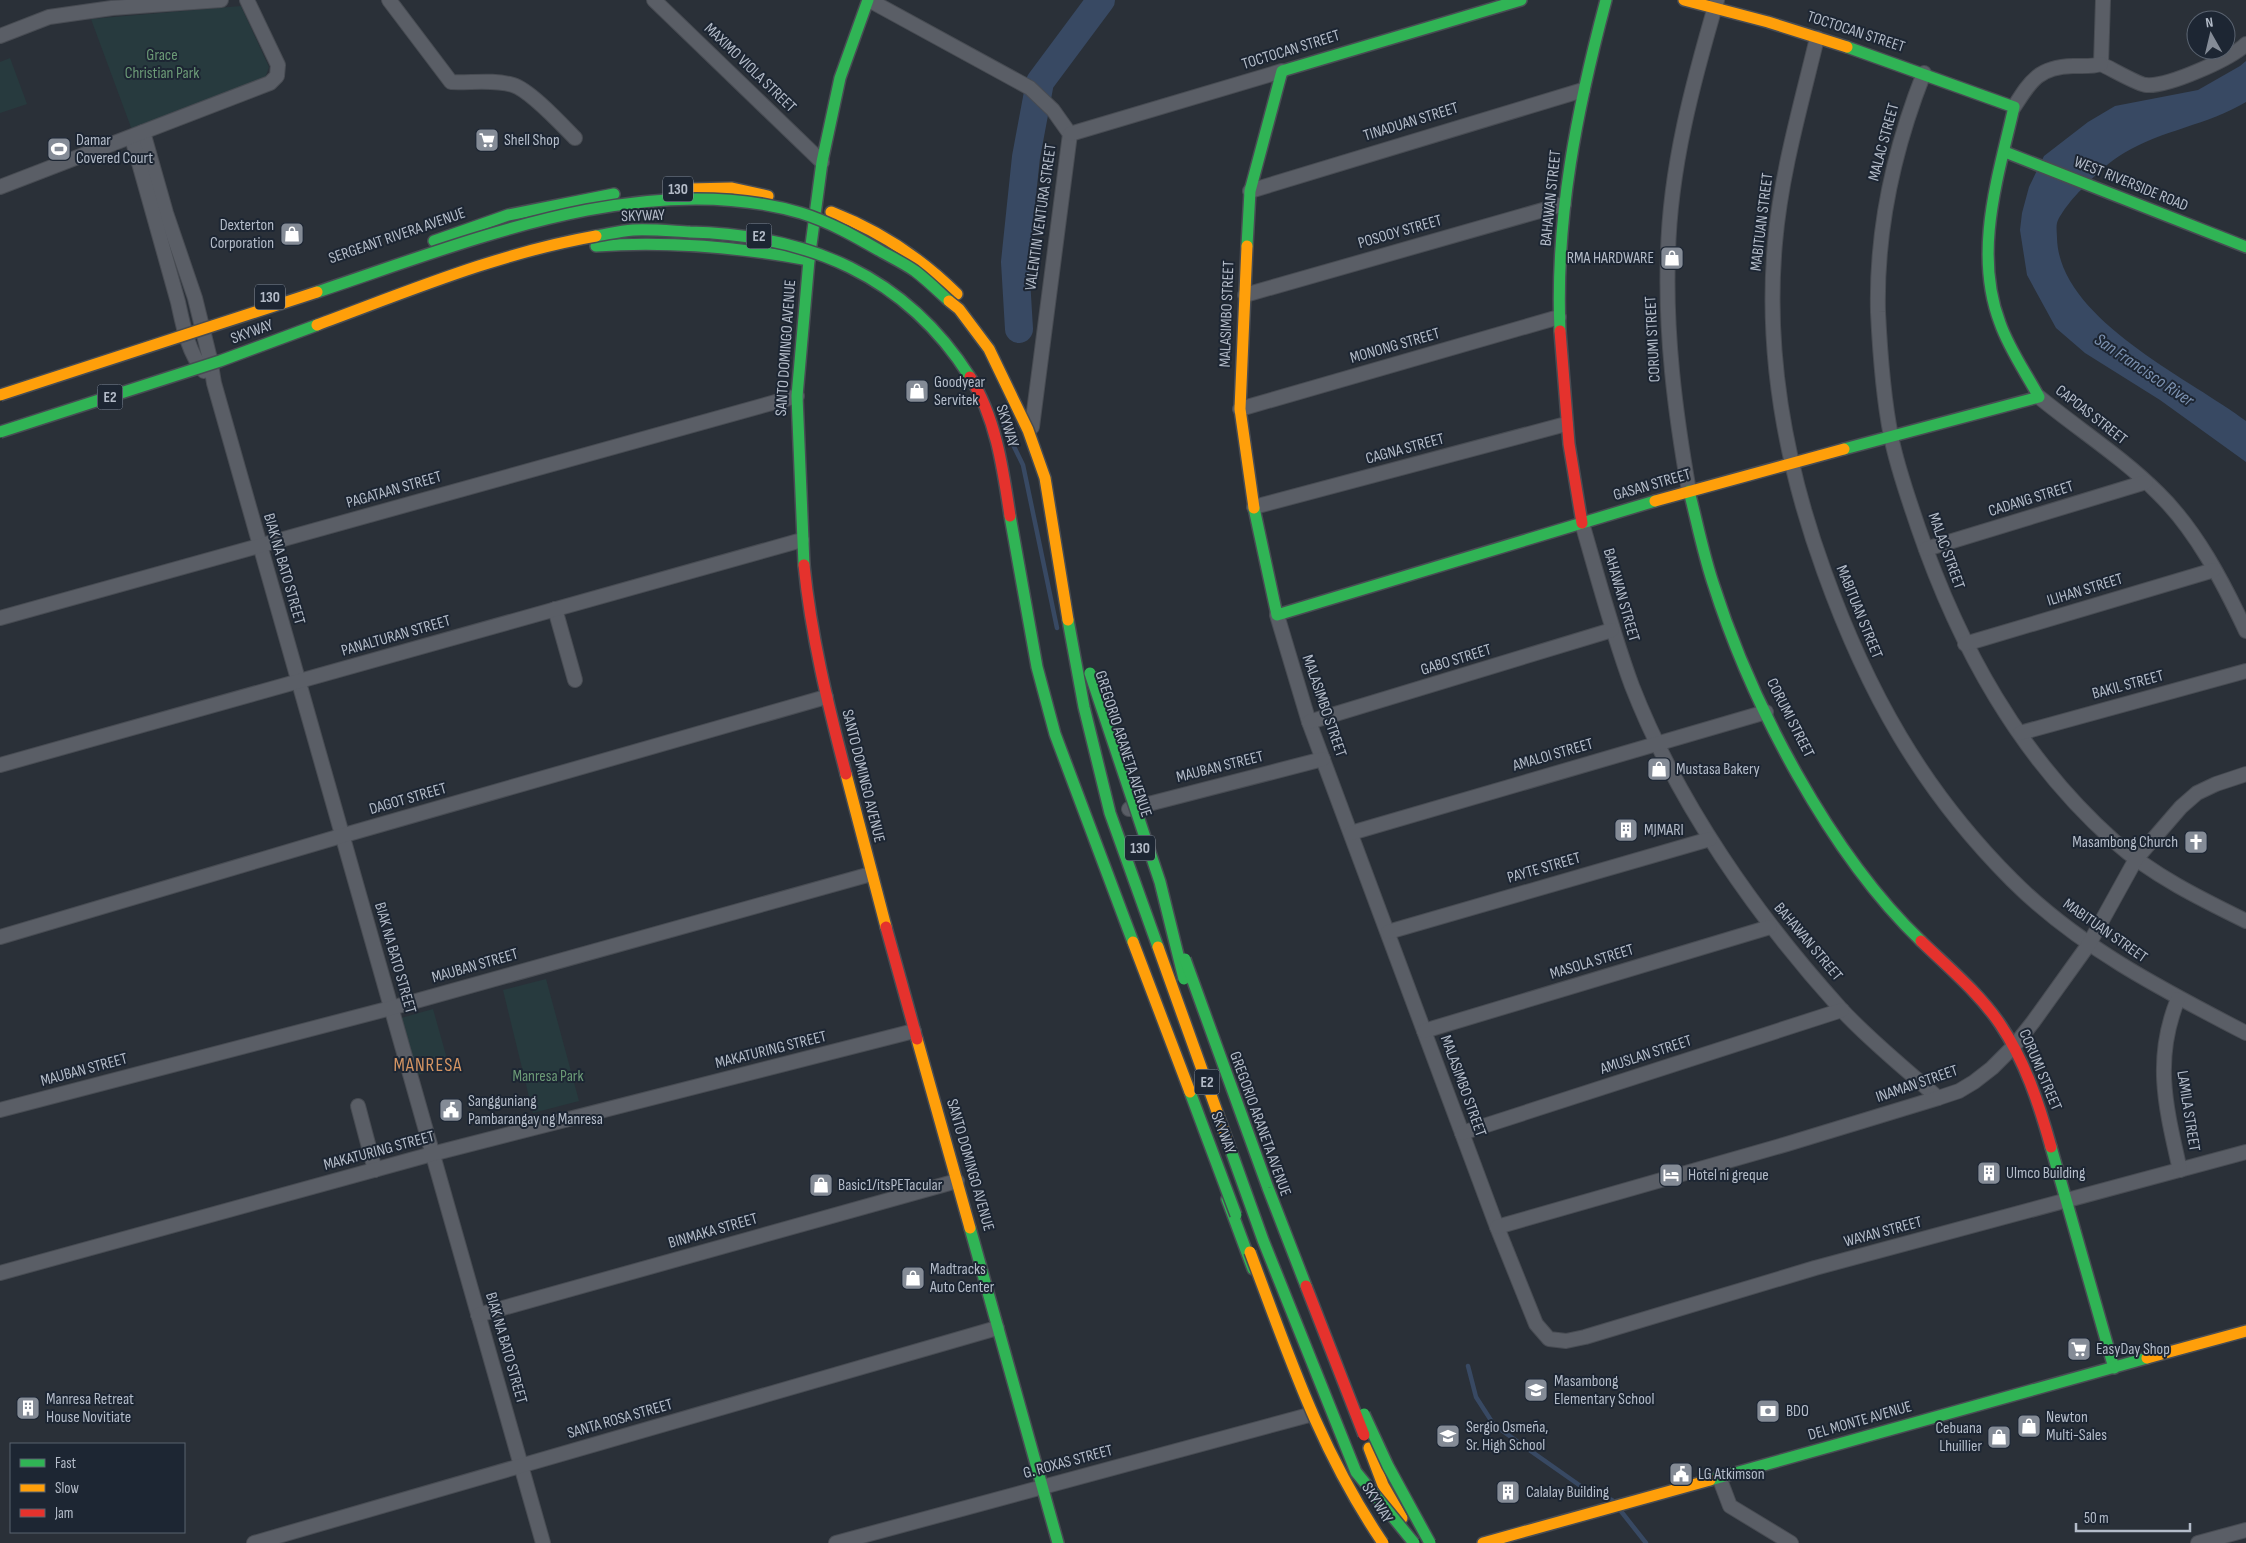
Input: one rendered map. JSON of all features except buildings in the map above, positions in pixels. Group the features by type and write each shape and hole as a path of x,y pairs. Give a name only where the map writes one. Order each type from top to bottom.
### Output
{"main road":[{"name":"SANTO DOMINGO AVENUE","path":"869,0 840,78 822,162 809,260 797,396 802,540 808,602 826,697 871,874 1058,1543"},
{"name":"TOCTOCAN STREET","path":"1282,71 1521,0"},
{"name":"BAHAWAN STREET","path":"1582,523 1566,424 1559,317 1564,204 1583,90 1606,0"},
{"name":"TOCTOCAN STREET","path":"1684,0 1716,4 1924,74 2014,107"},
{"name":"MALASIMBO STREET","path":"1276,615 1254,507 1240,409 1250,190 1282,71"},
{"name":"CAPOAS STREET","path":"2014,107 1988,230 1988,282 1999,322 2038,397"},
{"name":"WEST RIVERSIDE ROAD","path":"2005,152 2246,247"},
{"name":"130","path":"657,189 732,188 816,207"},
{"name":"SERGEANT RIVERA AVENUE","path":"0,388 508,215 582,198 628,192"},
{"name":"SKYWAY","path":"0,395 531,222 609,206 682,198 750,203 801,213 846,231 915,272 959,309 989,349 1028,430 1045,478 1063,595 1084,707 1110,813 1264,1240 1356,1472 1414,1543"},
{"name":"GREGORIO ARANETA AVENUE","path":"816,207 882,234 928,265 968,306 997,342 1011,367 1032,427 1070,626 1097,724 1126,810 1336,1375 1374,1451 1414,1517 1436,1543"},
{"name":"SKYWAY","path":"0,432 220,361 495,260 568,241 633,230 756,236 809,249 857,270 903,302 935,330 959,360 976,388 986,412 1003,469 1023,596 1038,666 1058,743 1308,1405 1335,1465 1372,1528 1383,1543"},
{"path":"0,425 496,270 543,257 597,246 670,242 755,250 809,260 856,282 902,312 950,361 968,385 1006,472 1020,535 1028,592 1059,737 1084,826 1309,1415 1358,1514 1379,1543"},
{"name":"GASAN STREET","path":"1276,615 1689,491 2038,397"},
{"name":"CORUMI STREET","path":"1689,491 1713,582 1734,640 1766,712 1793,764 1830,825 1882,899 1918,939 1970,987 1996,1016 2014,1046 2032,1089 2114,1368"},
{"name":"SKYWAY","path":"1063,595 1160,882 1204,989 1347,1378 1388,1466 1429,1543"},
{"name":"SKYWAY","path":"1038,666 1058,698"},
{"name":"SKYWAY","path":"1074,722 1121,794 1136,823 1320,1325 1383,1484 1418,1543"},
{"path":"1084,826 1126,810"},
{"name":"SKYWAY","path":"1160,882 1188,993 1275,1236 1335,1392 1360,1448 1399,1505 1429,1543"},
{"name":"DEL MONTE AVENUE","path":"1483,1543 1499,1541 1719,1477 2246,1331"},
{"path":"1358,1514 1383,1516 1409,1543"}],"street":[{"path":"0,36 49,17 111,4 221,0"},
{"path":"0,187 270,83 277,76 278,65 247,0"},
{"path":"389,0 451,82 491,81 515,85 531,97 575,138"},
{"name":"MAXIMO VIOLA STREET","path":"654,0 822,162"},
{"name":"VALENTIN VENTURA STREET","path":"869,0 1030,88 1053,110 1070,134 1032,427"},
{"path":"2100,64 2103,0"},
{"name":"CORUMI STREET","path":"1689,491 1677,423 1672,376 1668,252 1674,188 1683,131 1716,4"},
{"name":"MABITUAN STREET","path":"1818,38 1784,175 1775,243 1772,307 1775,361 1783,425 1813,539 1842,621 1874,691 1896,733 1935,792 1966,832 2013,882 2089,944 2118,964 2246,1033"},
{"path":"2014,107 2028,85 2043,71 2053,67 2100,64 2146,85 2180,78 2206,68 2225,59 2246,44"},
{"name":"TOCTOCAN STREET","path":"1070,134 1282,71"},
{"name":"MALAC STREET","path":"1924,74 1895,159 1885,215 1879,268 1878,310 1891,436 1906,492 1926,549 1965,644 2020,733 2051,776 2113,840 2136,859 2208,903 2246,921"},
{"name":"TINADUAN STREET","path":"1250,190 1583,90"},
{"name":"BIAK NA BATO STREET","path":"138,135 195,298 200,320 204,361"},
{"name":"BIAK NA BATO STREET","path":"138,135 183,326 204,361 214,383 543,1543"},
{"name":"POSOOY STREET","path":"1245,294 1564,204"},
{"name":"MONONG STREET","path":"1240,409 1559,317"},
{"name":"PAGATAAN STREET","path":"0,618 797,396"},
{"name":"CAPOAS STREET","path":"2038,397 2103,445 2146,482 2184,521 2231,598 2246,631"},
{"name":"CAGNA STREET","path":"1254,507 1566,424"},
{"name":"CADANG STREET","path":"1926,549 2146,482"},
{"name":"BAHAWAN STREET","path":"1582,523 1612,630 1633,688 1658,743 1710,839 1770,927 1842,1010 1938,1098"},
{"name":"PANALTURAN STREET","path":"0,765 802,540"},
{"name":"ILIHAN STREET","path":"1965,644 2214,570"},
{"path":"555,610 575,680"},
{"name":"MALASIMBO STREET","path":"1276,615 1309,722 1497,1227 1536,1324"},
{"name":"GABO STREET","path":"1309,722 1612,630"},
{"name":"BAKIL STREET","path":"2020,733 2246,671"},
{"name":"DAGOT STREET","path":"0,937 341,836 826,697"},
{"name":"AMALOI STREET","path":"1350,833 1766,712"},
{"name":"MAUBAN STREET","path":"1126,810 1323,759"},
{"name":"INAMAN STREET","path":"1497,1227 1787,1144 1938,1098 1959,1091 1974,1082 1992,1068 2014,1046 2033,1022 2089,944 2136,859 2181,807 2197,793 2216,784 2246,774"},
{"name":"PAYTE STREET","path":"1388,932 1710,839"},
{"name":"MAUBAN STREET","path":"0,1110 391,1008 871,874"},
{"name":"MASOLA STREET","path":"1424,1031 1770,927"},
{"name":"LAMILA STREET","path":"2178,998 2164,1051 2163,1073 2167,1111 2180,1170"},
{"name":"AMUSLAN STREET","path":"1462,1133 1842,1010"},
{"name":"MAKATURING STREET","path":"0,1273 432,1154 914,1031"},
{"path":"358,1106 375,1170"},
{"name":"WAYAN STREET","path":"1536,1324 1549,1339 1555,1341 1574,1340 1815,1268 2246,1152"},
{"name":"BINMAKA STREET","path":"478,1316 957,1181"},
{"name":"SANTA ROSA STREET","path":"254,1543 997,1328"},
{"name":"G. ROXAS STREET","path":"836,1543 1309,1415"},
{"path":"1719,1477 1730,1506 1790,1543"},
{"path":"2198,1543 2246,1530"}],"green space":[{"name":"Grace Christian Park","path":"241,6 269,67 265,78 132,130 91,19"},
{"path":"10,58 27,104 0,113 0,62"},
{"name":"Manresa Park","path":"546,979 579,1101 533,1113 503,990"},
{"path":"433,1009 449,1066 411,1077 394,1020"}],"water":[{"name":"San Francisco River","path":"2246,61 2246,102 2231,110 2139,145 2108,164 2065,209 2057,223 2057,238 2063,267 2079,295 2103,320 2131,344 2162,366 2246,421 2246,462 2160,400 2085,353 2056,328 2027,275 2020,230 2022,213 2029,187 2044,156 2088,122 2115,106 2198,90"}],"waterway":[{"path":"1019,329 1015,262 1026,157 1040,82 1101,0"},
{"path":"1002,422 1023,465 1057,628"},
{"path":"1468,1366 1476,1397 1494,1425 1582,1487 1612,1500"},
{"path":"1620,1510 1646,1543"}],"traffic: fast":[{"path":"804,565 797,396 809,260 822,162 840,78 868,0"},
{"path":"1247,246 1250,191 1282,71 1521,0"},
{"path":"1560,331 1561,247 1570,164 1577,123 1606,0"},
{"path":"1844,449 2039,397 2013,352 2000,323 1992,296 1989,270 1988,242 1995,188 2014,107 1847,47"},
{"path":"2005,152 2246,247"},
{"path":"434,241 508,215 614,194"},
{"path":"317,292 494,233 556,217 618,205 680,199 741,201 812,217 843,230 907,266 924,278 949,301"},
{"path":"596,236 640,230 733,235 774,242 813,252 850,267 884,287 915,312 944,342 970,377"},
{"path":"596,246 650,244 703,246 809,260"},
{"path":"0,432 220,361 317,325"},
{"path":"1689,491 1709,572 1729,629 1772,726 1797,774 1825,821 1855,865 1887,906 1921,941"},
{"path":"1254,508 1277,615 1655,501"},
{"path":"1010,516 1037,667 1055,734 1133,942"},
{"path":"1068,620 1084,707 1110,813 1158,947"},
{"path":"1090,673 1160,882 1184,979"},
{"path":"1185,959 1268,1188 1306,1286"},
{"path":"1190,1092 1236,1215"},
{"path":"1229,1145 1263,1240 1356,1472 1414,1543"},
{"path":"2051,1147 2114,1368"},
{"path":"1227,1199 1253,1269"},
{"path":"970,1228 1058,1543"},
{"path":"1710,1480 2147,1358"},
{"path":"1364,1414 1388,1466 1430,1543"},
{"path":"1498,1543 1500,1539"}],"traffic: slow":[{"path":"1684,0 1768,22 1847,47"},
{"path":"689,189 732,188 768,196"},
{"path":"831,212 849,219 899,246 929,268 957,294"},
{"path":"317,325 420,286 489,263 524,252 596,236"},
{"path":"1247,246 1240,409 1254,508"},
{"path":"0,395 317,292"},
{"path":"949,301 959,309 989,349 1028,430 1045,478 1068,620"},
{"path":"1655,501 1844,449"},
{"path":"846,774 886,927"},
{"path":"1133,942 1190,1092"},
{"path":"1158,947 1229,1145"},
{"path":"917,1039 970,1228"},
{"path":"1250,1252 1293,1366 1324,1438 1341,1473 1383,1543"},
{"path":"2147,1358 2246,1331"},
{"path":"1369,1448 1383,1485 1402,1518"},
{"path":"1483,1543 1710,1480"}],"traffic: jam":[{"path":"1560,331 1569,444 1582,523"},
{"path":"970,377 986,409 997,444 1010,516"},
{"path":"804,565 816,644 846,774"},
{"path":"886,927 917,1039"},
{"path":"1921,941 1973,991 1992,1013 2009,1038 2030,1083 2051,1147"},
{"path":"1306,1286 1364,1435"}],"place":[{"name":"Shell Shop","path":"487,140"},
{"name":"Damar Covered Court","path":"59,149"},
{"name":"Dexterton Corporation","path":"292,234"},
{"name":"RMA HARDWARE","path":"1672,258"},
{"name":"Goodyear Servitek","path":"917,391"},
{"name":"Mustasa Bakery","path":"1659,769"},
{"name":"MJMARI","path":"1626,830"},
{"name":"Masambong Church","path":"2196,842"},
{"name":"Sangguniang Pambarangay ng Manresa","path":"451,1110"},
{"name":"Ulmco Building","path":"1989,1173"},
{"name":"Hotel ni greque","path":"1671,1175"},
{"name":"Basic1/itsPETacular","path":"821,1185"},
{"name":"Madtracks Auto Center","path":"913,1278"},
{"name":"EasyDay Shop","path":"2079,1349"},
{"name":"Masambong Elementary School","path":"1536,1390"},
{"name":"Manresa Retreat House Novitiate","path":"28,1408"},
{"name":"BDO","path":"1768,1411"},
{"name":"Newton Multi-Sales","path":"2029,1426"},
{"name":"Sergio Osmeña, Sr. High School","path":"1448,1436"},
{"name":"Cebuana Lhuillier","path":"1999,1437"},
{"name":"LG Atkimson","path":"1681,1474"},
{"name":"Calalay Building","path":"1508,1492"}],"district":[{"name":"MANRESA","path":"428,1065"}]}
